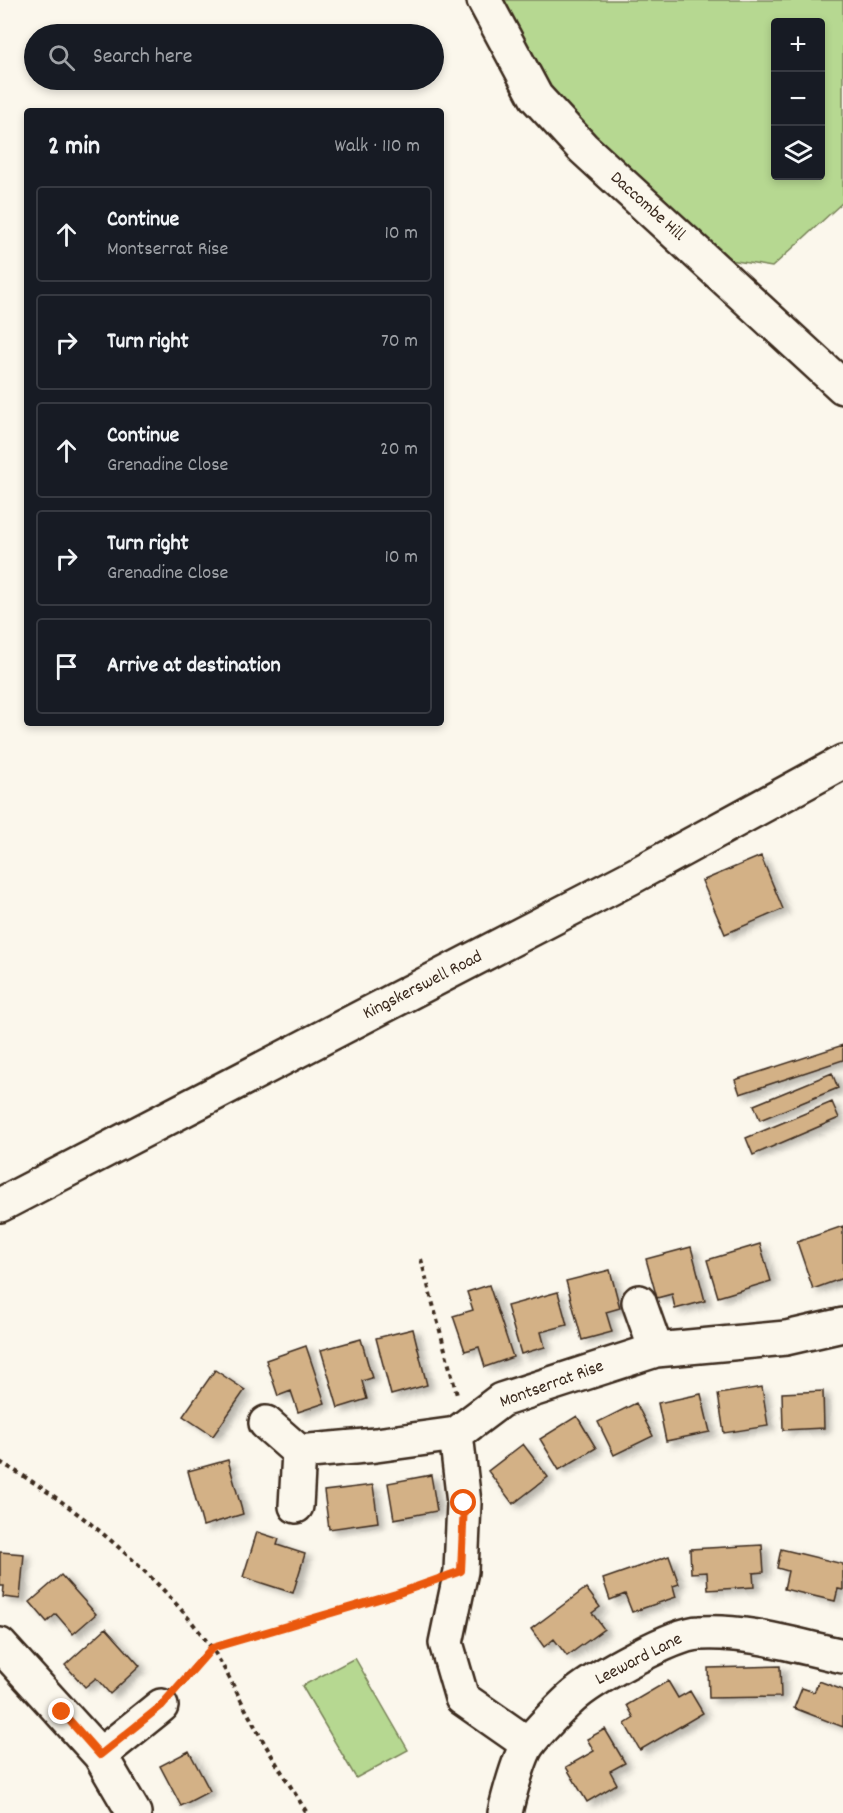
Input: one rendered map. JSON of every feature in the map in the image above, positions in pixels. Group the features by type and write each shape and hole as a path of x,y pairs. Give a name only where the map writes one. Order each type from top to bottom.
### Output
{"street":[{"name":"Daccombe Hill","path":"484,0 536,97 583,148 843,387"},
{"name":"Kingskerswell Road","path":"0,1205 630,878 843,762"},
{"path":"639,1302 656,1350"},
{"name":"Montserrat Rise","path":"464,1429 501,1400 656,1350 786,1338 843,1325"},
{"path":"266,1423 299,1452 376,1445 464,1429 461,1571 446,1643 462,1698 528,1744"},
{"path":"296,1506 299,1452"},
{"name":"Leeward Lane","path":"505,1813 528,1744 576,1694 657,1647 696,1633 733,1633 843,1656"},
{"path":"0,1645 100,1755 134,1813"},
{"path":"100,1755 161,1706"}],"path":[{"path":"421,1259 464,1429"},
{"path":"0,1462 31,1480 112,1542 166,1594 212,1648 254,1726 307,1813"},
{"path":"161,1706 212,1648 396,1594 461,1571"}],"green space":[{"path":"497,0 843,0 843,202 772,267 730,260 606,154 561,107"},
{"path":"355,1658 408,1750 356,1778 302,1686"}],"building":[{"path":"761,856 783,909 725,934 702,881"},
{"path":"843,1045 843,1060 740,1094 735,1080"},
{"path":"832,1073 838,1088 760,1120 754,1105"},
{"path":"832,1102 839,1118 753,1155 746,1138"},
{"path":"843,1226 843,1278 813,1289 797,1242"},
{"path":"760,1244 771,1281 718,1297 707,1260"},
{"path":"691,1247 705,1301 675,1309 672,1294 657,1298 646,1259"},
{"path":"610,1270 620,1308 606,1312 612,1332 582,1340 566,1281"},
{"path":"489,1285 513,1357 485,1367 479,1347 465,1351 453,1316 473,1310 467,1292"},
{"path":"558,1292 567,1325 541,1332 545,1347 521,1354 507,1306"},
{"path":"413,1329 427,1385 391,1395 376,1338"},
{"path":"361,1339 372,1378 362,1381 367,1399 338,1408 321,1350"},
{"path":"306,1346 325,1403 298,1412 291,1391 278,1396 266,1360"},
{"path":"215,1370 245,1390 213,1436 183,1416"},
{"path":"762,1387 768,1426 724,1433 718,1394"},
{"path":"823,1391 824,1428 783,1430 782,1393"},
{"path":"701,1394 710,1432 666,1441 658,1403"},
{"path":"636,1403 653,1436 614,1455 598,1422"},
{"path":"577,1416 596,1448 559,1470 540,1439"},
{"path":"523,1444 548,1477 513,1504 488,1471"},
{"path":"228,1460 243,1514 203,1526 188,1471"},
{"path":"431,1475 437,1511 394,1519 388,1483"},
{"path":"373,1485 378,1522 329,1529 324,1491"},
{"path":"257,1532 279,1539 277,1545 305,1554 293,1593 243,1577"},
{"path":"762,1545 764,1572 753,1573 754,1587 708,1590 707,1572 691,1573 690,1549"},
{"path":"781,1549 843,1564 843,1590 838,1589 835,1601 784,1589 788,1571 777,1568"},
{"path":"0,1552 24,1554 20,1599 3,1597 4,1586 0,1586"},
{"path":"669,1556 679,1584 673,1586 676,1597 632,1612 625,1594 610,1600 603,1579"},
{"path":"61,1575 96,1614 73,1634 56,1614 47,1622 30,1602"},
{"path":"586,1588 600,1607 592,1613 604,1629 567,1656 554,1639 544,1647 531,1629"},
{"path":"106,1628 140,1666 110,1694 96,1678 85,1687 65,1665"},
{"path":"780,1666 781,1697 709,1698 708,1668"},
{"path":"668,1681 678,1698 690,1691 703,1713 640,1750 625,1724 634,1718 627,1705"},
{"path":"819,1681 843,1690 843,1727 794,1708 802,1688 814,1692"},
{"path":"605,1729 625,1763 610,1771 617,1784 587,1802 566,1767 594,1751 587,1739"},
{"path":"189,1751 210,1791 181,1806 160,1766"}],"route":[{"path":"62,1712 100,1755 161,1706 212,1648 396,1594 461,1571 464,1503"}]}
